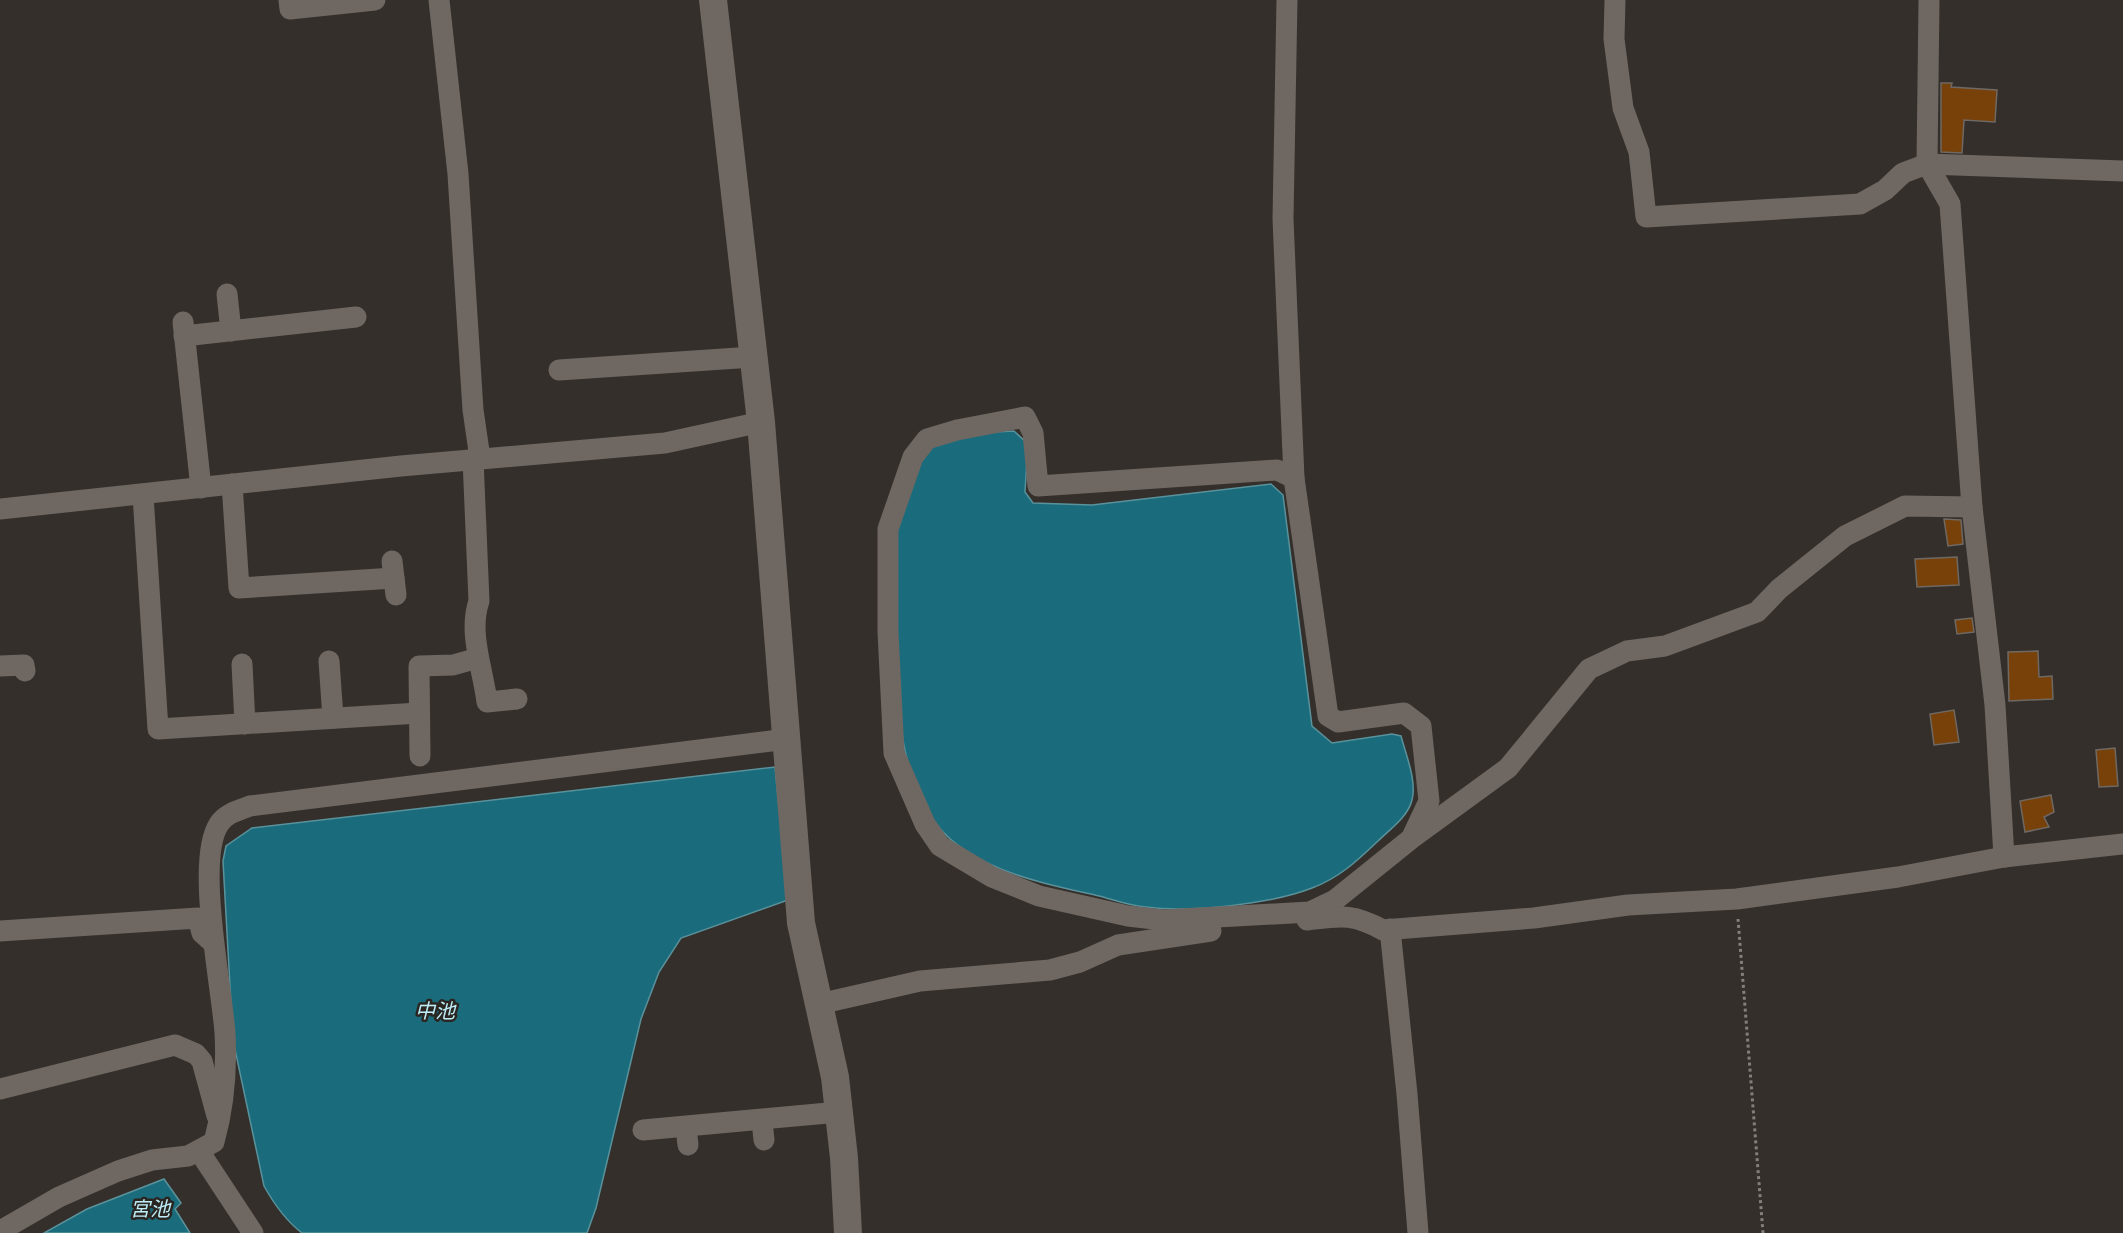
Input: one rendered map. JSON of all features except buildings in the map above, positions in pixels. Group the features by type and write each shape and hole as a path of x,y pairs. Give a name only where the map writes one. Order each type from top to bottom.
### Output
{"street":[{"path":"289,0 290,9 375,0"},
{"path":"439,0 458,174 477,458 479,601 474,614 478,658 484,674 487,702 517,699"},
{"path":"713,0 761,422 801,923 834,1077 839,1112 848,1233"},
{"path":"1287,0 1283,219 1293,478 1328,716 1338,722 1404,713 1420,726 1429,801 1412,838"},
{"path":"1615,0 1614,39 1623,108 1639,152 1646,216 1860,204 1885,190 1903,173 1927,164 2123,171"},
{"path":"1929,0 1927,164 1950,204 1972,507 1995,705 2004,857"},
{"path":"227,294 231,330"},
{"path":"201,488 184,329 231,330 356,317"},
{"path":"559,370 753,357"},
{"path":"1293,478 1277,470 1038,486 1033,433 1025,417 957,430 927,439 913,457 888,529 888,632 894,753 925,824 940,846 992,877 1039,897 1128,916 1163,920 1310,912 1335,900 1412,838 1508,768 1589,669 1627,651 1665,646 1757,612 1779,590 1845,536 1905,506 1972,507"},
{"path":"0,509 477,458 665,443 761,422"},
{"path":"232,484 239,588 394,578"},
{"path":"143,495 158,729 419,713"},
{"path":"420,756 418,666 453,665 478,658"},
{"path":"329,661 333,718"},
{"path":"242,664 245,724"},
{"path":"0,666 24,665 25,671"},
{"path":"0,1230 59,1197 118,1171 153,1160 188,1156 214,1142 225,1101 225,1034 208,870 212,842 218,825 227,814 250,806 788,739"},
{"path":"819,1004 920,981 1050,970 1080,962 1118,945 1155,938 1338,916 1361,918 1383,930 1534,918 1628,905 1737,899 1898,877 2004,857 2123,843"},
{"path":"208,870 202,881 198,918 202,933 216,946"},
{"path":"0,931 198,918"},
{"path":"1390,929 1418,1233"},
{"path":"0,1089 175,1045 196,1054 202,1061 219,1124"},
{"path":"643,1130 687,1136 763,1131 839,1112"},
{"path":"199,1151 253,1233"}],"path":[{"path":"1737,899 1763,1233"}],"water":[{"path":"1014,431 1028,444 1025,492 1033,503 1092,505 1271,484 1283,495 1312,726 1332,743 1392,734 1401,736 1412,776 1413,793 1407,812 1393,828 1347,868 1312,888 1275,899 1230,906 1164,909 1128,904 1006,871 964,849 946,835 931,817 917,789 900,723 895,652 898,508 917,463 934,442 961,434"},
{"name":"中池","path":"775,767 788,900 681,938 659,972 641,1019 596,1208 587,1233 302,1233 285,1217 264,1186 233,1040 223,861 226,846 252,828"},
{"name":"宮池","path":"164,1179 181,1203 175,1209 190,1233 44,1233 87,1209"}]}
